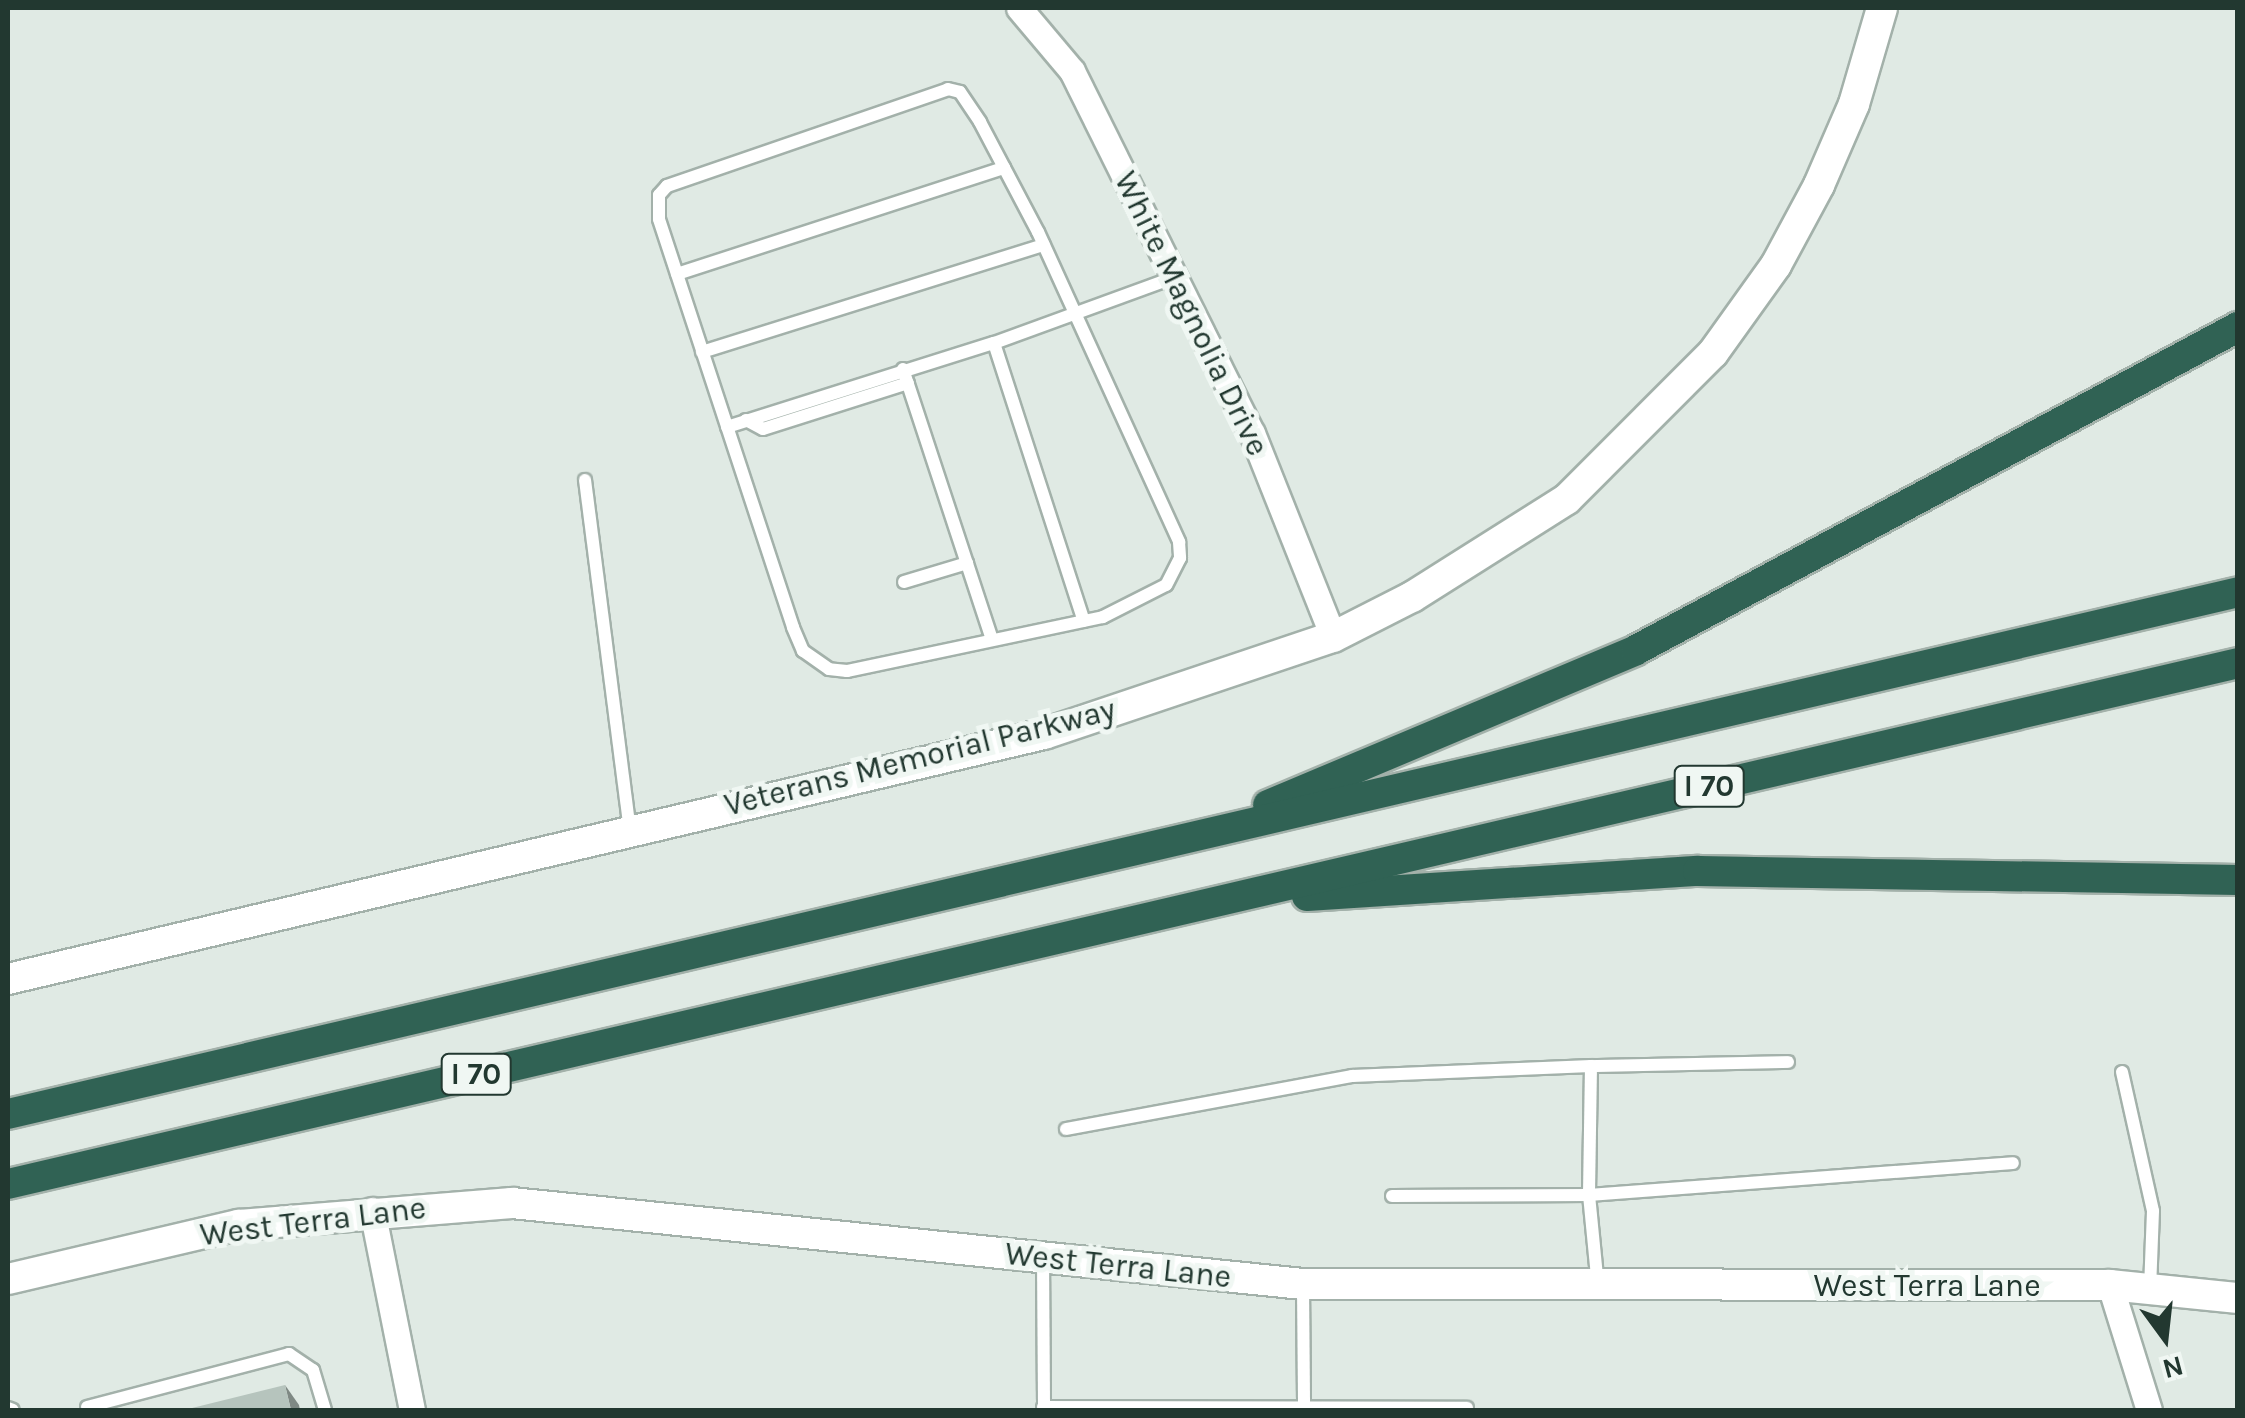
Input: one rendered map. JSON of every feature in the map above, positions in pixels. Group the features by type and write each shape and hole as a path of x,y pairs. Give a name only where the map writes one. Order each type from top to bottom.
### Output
{"highway":[{"path":"1195,836 1619,658 2238,327"},
{"name":"I 70","path":"8,1114 2238,592"},
{"name":"I 70","path":"8,1184 2238,663"},
{"path":"1180,909 1376,889 1698,871 2238,880"}],"street":[{"name":"White Magnolia Drive","path":"1019,8 1072,71 1252,433 1333,637"},
{"name":"Veterans Memorial Parkway","path":"8,979 1044,734 1333,637 1516,536 1619,453 1681,391 1748,306 1800,225 1854,104 1882,8"},
{"name":"West Terra Lane","path":"8,1278 239,1225 372,1210 512,1203 1302,1284 1598,1289 2110,1284 2238,1298"},
{"path":"372,1210 412,1410"},
{"path":"2110,1284 2149,1410"}],"lane":[{"path":"948,89 960,92 1004,168 1077,315 1179,542 1180,558 1166,584 1149,597 1084,621 847,670 815,661 793,628 658,218 659,195 666,186 948,89"},
{"path":"677,274 1004,168"},
{"path":"702,352 1044,245"},
{"path":"727,427 906,376 1174,277"},
{"path":"994,343 1084,621"},
{"path":"906,376 992,640"},
{"path":"585,480 630,830"},
{"path":"904,582 967,563"},
{"path":"1066,1129 1352,1076 1788,1062"},
{"path":"1591,1066 1589,1195 1598,1289"},
{"path":"2122,1072 2154,1211 2150,1288"},
{"path":"1392,1196 1589,1195 2013,1163"},
{"path":"1043,1259 1044,1409 1468,1408"},
{"path":"1302,1284 1304,1410"},
{"path":"87,1407 289,1354 314,1370 325,1410"}],"building":[{"path":"285,1385 291,1410 184,1410"}]}
